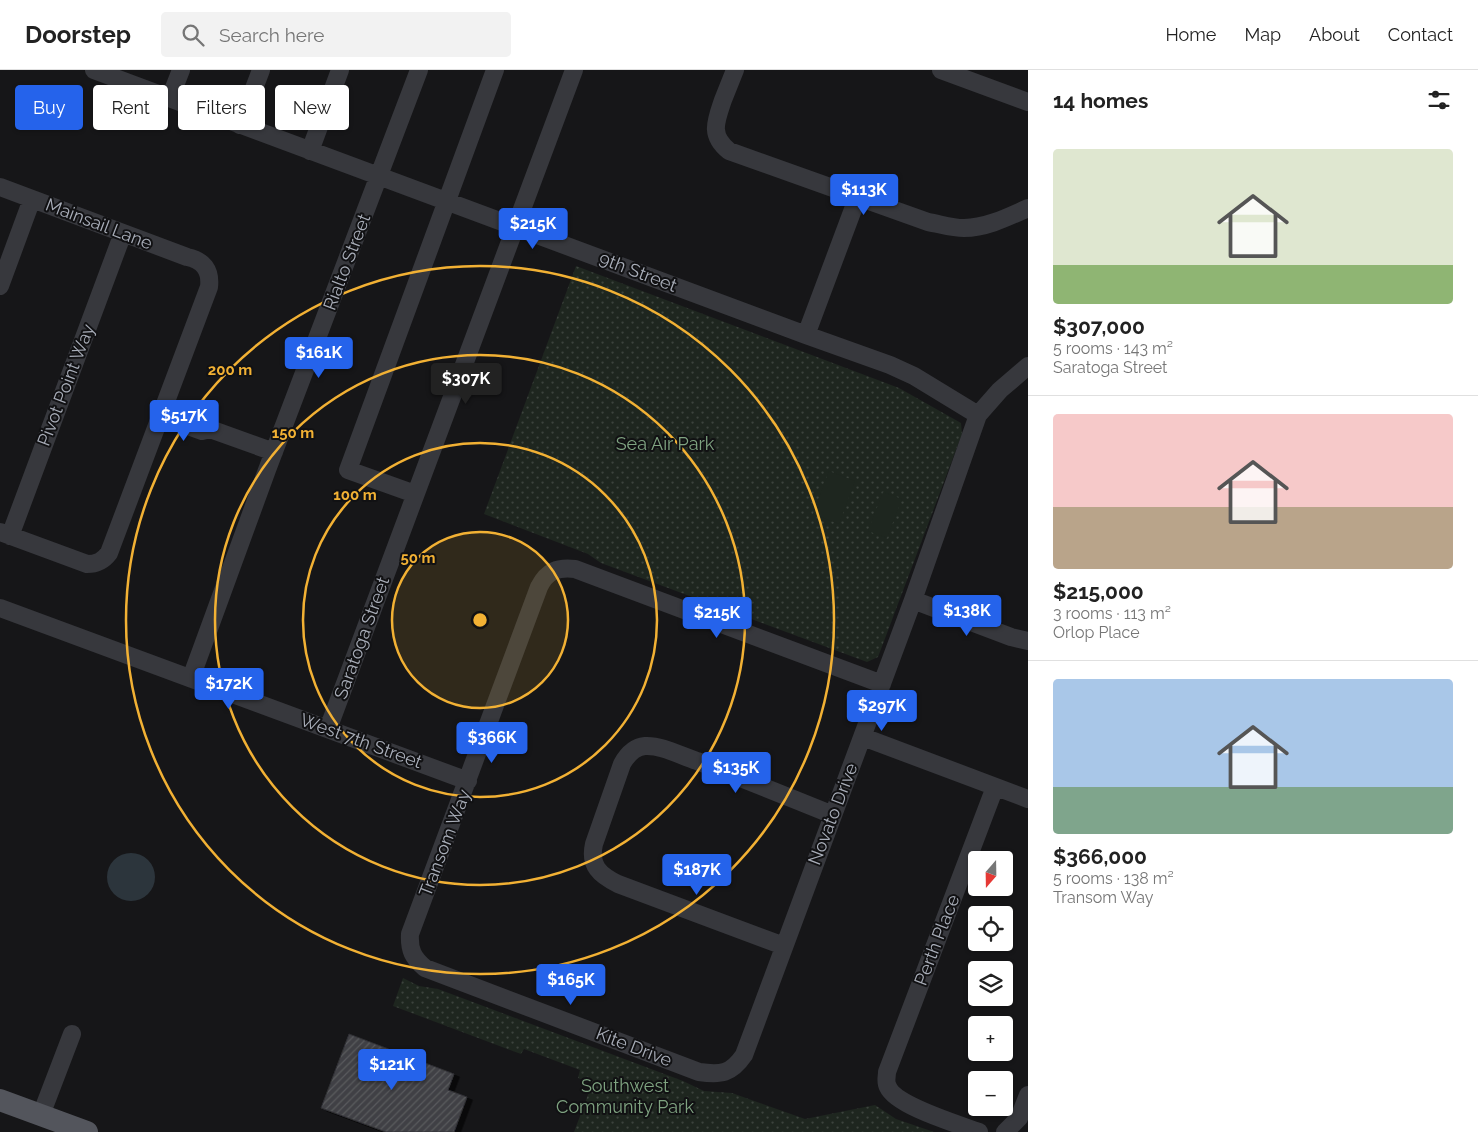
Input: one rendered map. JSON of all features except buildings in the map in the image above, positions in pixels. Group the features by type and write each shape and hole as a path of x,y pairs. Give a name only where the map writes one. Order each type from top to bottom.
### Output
{"main road":[{"path":"0,1100 87,1132"}],"street":[{"path":"170,98 181,70"},
{"path":"255,85 261,70"},
{"path":"310,151 340,70"},
{"name":"Rialto Street","path":"191,678 274,452 419,70"},
{"path":"415,494 348,470 495,70"},
{"name":"Saratoga Street","path":"328,729 574,70"},
{"path":"735,70 715,126 721,145 729,150 928,222 963,228 995,222 1028,208"},
{"path":"941,70 1028,102"},
{"name":"9th Street","path":"98,71 178,101"},
{"name":"9th Street","path":"253,130 806,336 890,365 914,376 978,415"},
{"name":"Mainsail Lane","path":"0,187 199,260 208,272 208,287 162,412"},
{"path":"806,336 858,196"},
{"path":"0,286 32,199"},
{"name":"Pivot Point Way","path":"5,534 123,233"},
{"name":"Novato Drive","path":"724,1073 737,1065 744,1055 863,737 978,415 1000,390 1028,366"},
{"path":"5,534 82,563 98,563 109,553 162,412 202,431 210,429 274,452"},
{"name":"Transom Way","path":"412,954 409,945 410,934 539,587 544,577 554,570 574,569 882,684"},
{"path":"913,600 1011,637 1028,641"},
{"name":"West 7th Street","path":"2,613 191,678 468,781"},
{"path":"863,737 1028,799"},
{"path":"784,946 618,884 606,878 596,868 592,854 594,844 622,764 634,750 644,746 660,749 833,815"},
{"name":"Perth Place","path":"979,1132 907,1104 892,1093 886,1080 887,1072 995,786"},
{"name":"Kite Drive","path":"412,954 425,968 699,1072 724,1073"},
{"path":"41,1115 72,1034"},
{"path":"1005,1132 1019,1118 1028,1095"}],"green space":[{"name":"Sea Air Park","path":"576,266 899,388 961,423 962,434 878,657 867,662 601,563 588,554 484,514"},
{"path":"829,471 855,481 839,524 813,514"},
{"path":"883,492 902,499 887,538 868,531"},
{"name":"Southwest Community Park","path":"403,978 419,986 438,989 683,1081 704,1091 732,1093 805,1119 875,1105 896,1119 934,1132 574,1132 592,1084 578,1078 580,1070 524,1049 521,1054 393,1006"}],"shaded area":[{"path":"126,853 136,853 148,860 155,872 155,882 148,894 136,901 126,901 118,897 111,890 107,882 107,872 111,864 118,857"}]}
